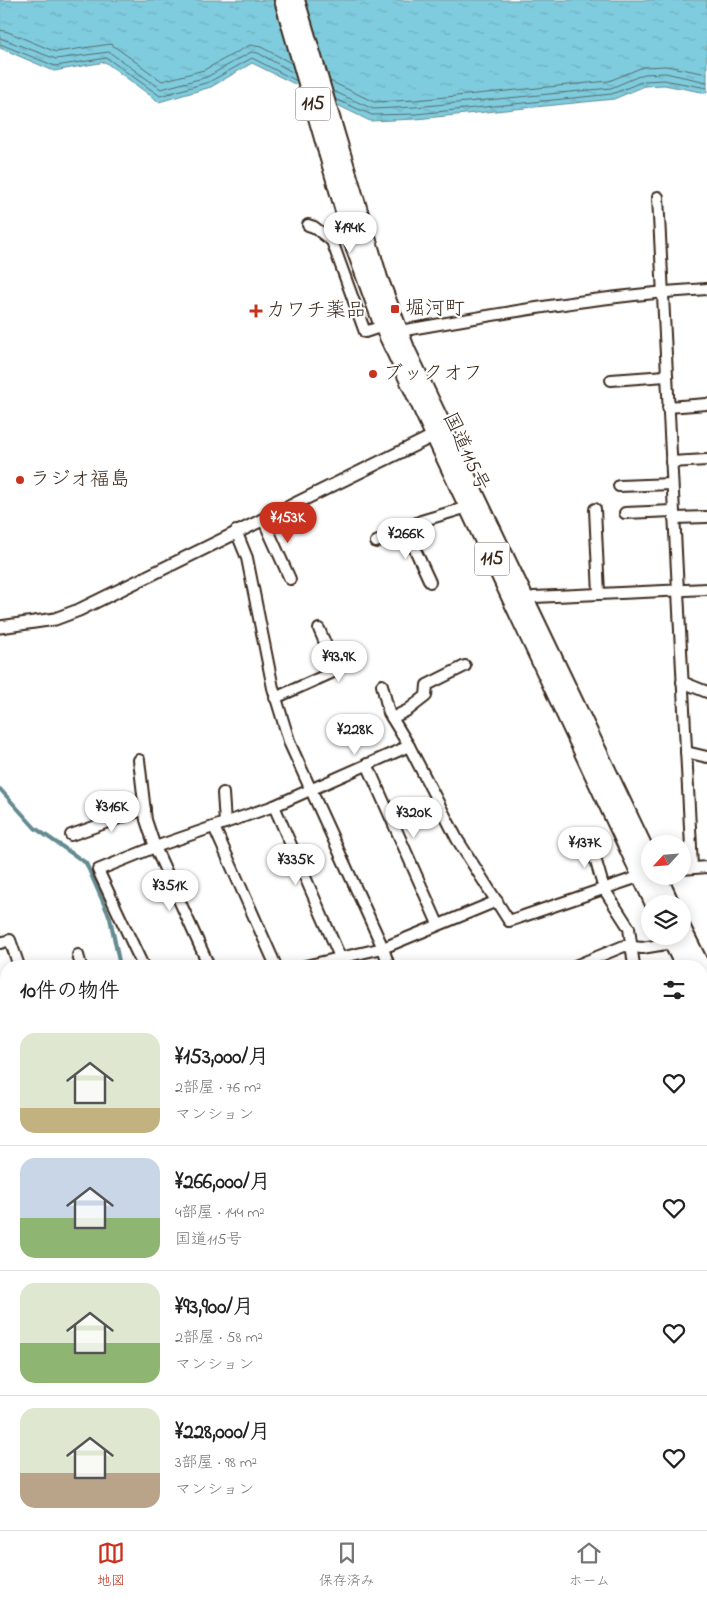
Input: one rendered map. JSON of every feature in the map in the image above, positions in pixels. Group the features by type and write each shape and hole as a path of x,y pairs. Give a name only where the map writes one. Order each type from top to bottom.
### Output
{"highway":[{"name":"国道115号","path":"283,0 350,207 468,507 520,601 641,842"},
{"name":"国道115号","path":"296,0 383,326 440,433 641,856"},
{"path":"674,945 681,960"},
{"path":"690,945 698,960"}],"street":[{"path":"658,197 686,752 687,835"},
{"path":"308,225 314,227 332,241 365,332 383,326"},
{"path":"400,331 573,302 664,291 707,289"},
{"path":"611,380 666,376"},
{"path":"668,407 707,404"},
{"path":"0,628 55,619 79,610 236,531 440,433"},
{"path":"671,462 707,460"},
{"path":"619,486 672,484"},
{"path":"376,542 421,520 468,507"},
{"path":"595,509 599,594"},
{"path":"625,513 707,517"},
{"path":"263,519 290,579"},
{"path":"405,528 430,582"},
{"path":"236,531 247,558 275,698 290,744 387,960"},
{"path":"520,601 599,594 707,588"},
{"path":"275,698 331,673 335,666 319,629"},
{"path":"392,718 408,710 426,696 427,685 466,666"},
{"path":"682,682 707,692"},
{"path":"382,685 392,718 409,746 457,839 509,921 641,878"},
{"path":"140,960 98,870 154,847 274,806 409,746"},
{"path":"686,752 707,757"},
{"path":"139,760 144,809 154,847 206,960"},
{"path":"367,764 438,924"},
{"path":"223,793 225,823"},
{"path":"274,806 340,957"},
{"path":"71,834 144,809"},
{"path":"214,827 273,960"},
{"path":"588,840 596,858 604,889 629,928 633,960"},
{"path":"691,868 707,867"},
{"path":"329,960 383,948 497,901"},
{"path":"0,943 10,940 17,960"},
{"path":"590,960 624,946 631,949 647,945"},
{"path":"78,956 79,960"}],"water":[{"path":"0,0 707,0 707,93 664,85 645,86 614,99 416,119 370,121 252,63 211,87 159,102 105,62 54,71 0,48"}],"waterway":[{"path":"0,789 35,828 86,863 110,918 119,960"}],"place":[{"name":"堀河町","path":"395,309"},
{"name":"カワチ薬品","path":"256,311"},
{"name":"ブックオフ","path":"373,374"},
{"name":"ラジオ福島","path":"20,480"}]}
